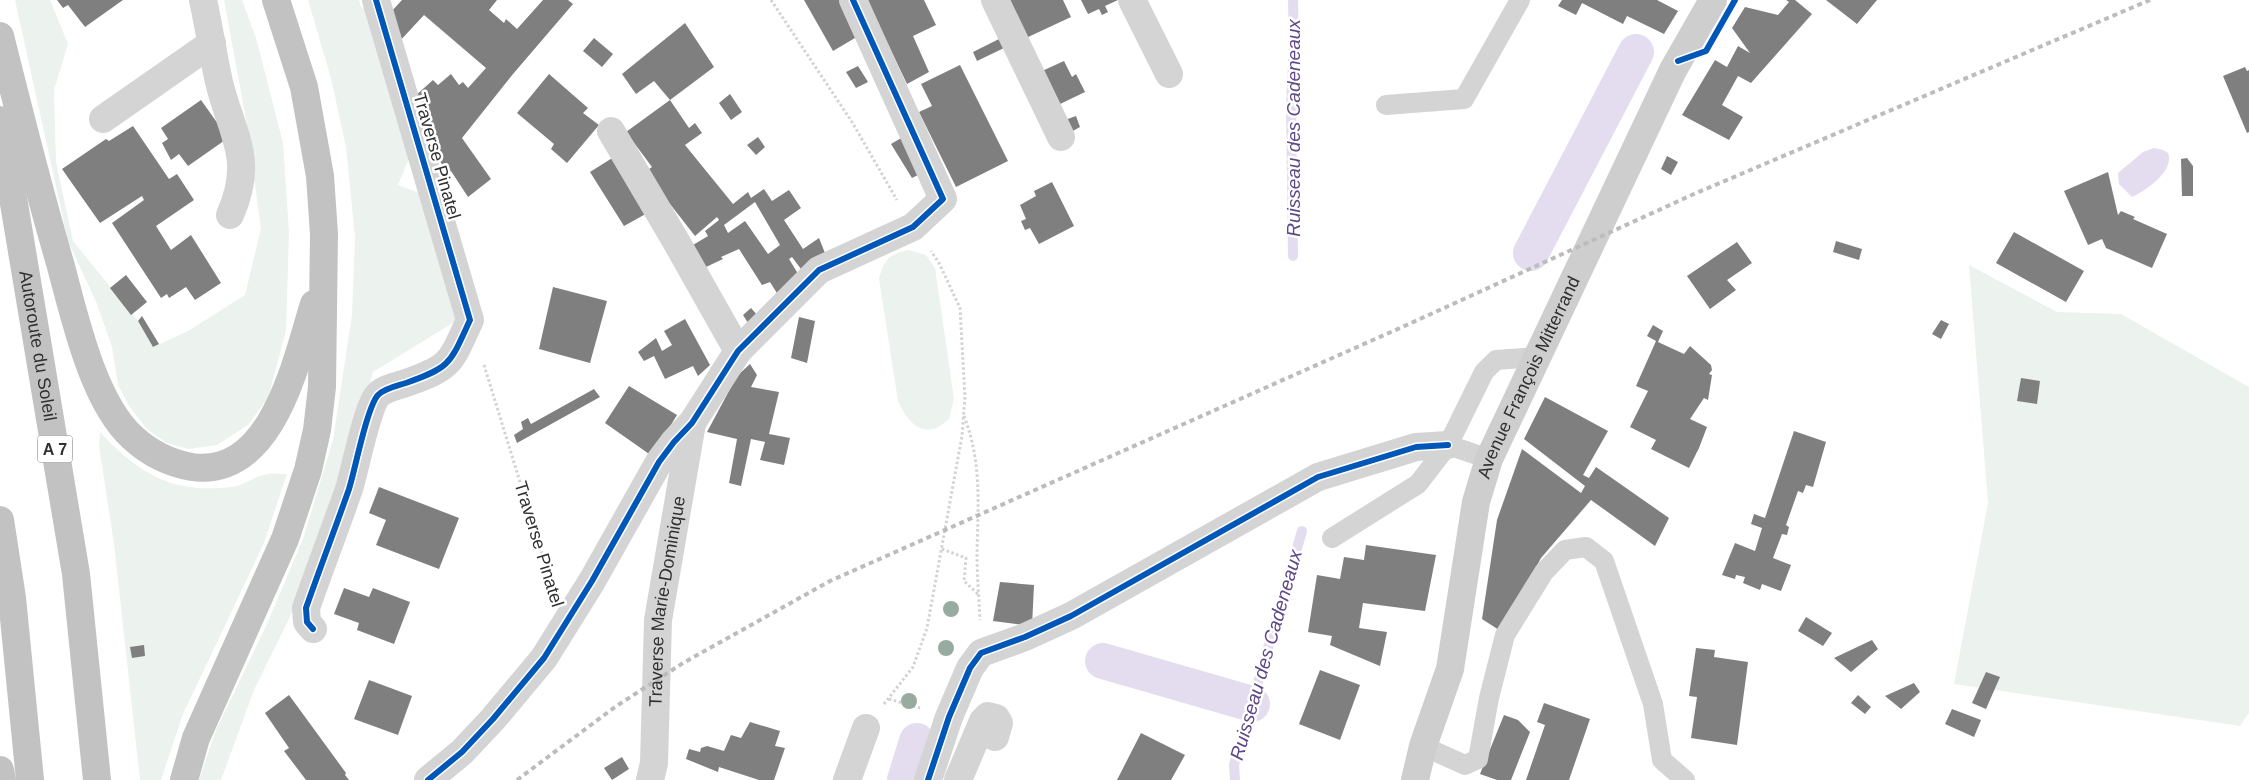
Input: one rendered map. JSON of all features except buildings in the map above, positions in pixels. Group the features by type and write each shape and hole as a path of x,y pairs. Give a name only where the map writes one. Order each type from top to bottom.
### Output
{"highway":[{"path":"184,780 196,738 285,539 308,470 317,430 322,387 324,234 320,176 304,87 276,0"},
{"path":"1,40 33,169 84,348 109,406 131,436 153,453 176,464 203,468 226,464 247,450 266,431 280,406 323,277"},
{"name":"Autoroute du Soleil","path":"0,120 76,574 97,780"},
{"path":"0,520 12,598 30,780"},
{"path":"0,770 2,780"}],"main road":[{"name":"Avenue François Mitterrand","path":"1415,780 1423,746 1450,670 1476,502 1489,459 1673,70 1713,0"}],"street":[{"path":"203,0 220,84 238,138 242,172 238,196 230,214"},
{"name":"Traverse Pinatel","path":"376,0 470,320"},
{"path":"428,780 462,752 494,718 544,658 660,462 674,442 692,423 738,351 819,270 913,227 943,198 853,0"},
{"path":"995,0 1061,137"},
{"path":"1132,0 1169,74"},
{"path":"103,119 212,43"},
{"path":"610,131 677,243 738,351"},
{"path":"313,629 307,622 306,608 349,488 371,408 378,395 389,388 436,373 446,365 453,357 470,320"},
{"name":"Traverse Marie-Dominique","path":"650,780 654,763 658,620 692,423"},
{"path":"928,780 949,717 970,668 981,653 1025,637 1072,616 1318,477 1416,446 1448,445"},
{"path":"958,780 983,722 988,716 996,718 999,723 996,737"},
{"path":"847,780 866,728"}],"lane":[{"path":"1386,105 1464,99 1520,0"},
{"path":"1332,538 1418,484 1448,445 1484,372 1496,360 1536,357"},
{"path":"1448,445 1489,459"},
{"path":"1423,746 1465,765 1478,759 1489,698 1505,635 1544,572 1565,550 1586,547 1604,561 1653,704 1662,760 1685,780"}],"path":[{"path":"771,0 852,122 913,227 939,263 960,308 965,397 962,436 942,549 927,628 913,667 889,699 923,709"},
{"path":"963,415 972,438 980,488 977,556 981,653"},
{"path":"942,549 966,558 964,581 979,594"}],"shaded area":[{"path":"15,0 50,0 68,44 54,90 56,162 73,241 138,321 153,347 188,331 245,295 261,229 247,125 224,0 242,0 256,38 283,143 289,232 286,331 268,398 248,425 217,445 188,449 167,443 147,429 129,406 118,385 112,347 97,304 68,241"},
{"path":"308,0 359,0 361,7 369,9 412,151 398,185 427,196 456,321 373,372 342,486 317,562 254,690 221,780 199,780 216,730 267,624 303,539 333,440 352,315 355,237 346,147 331,78"},
{"path":"2154,148 2168,153 2167,167 2158,180 2132,197 2119,184 2118,173 2143,152"},
{"path":"909,250 926,255 935,268 954,399 949,419 941,426 929,429 923,429 912,423 898,401 879,279 888,258"},
{"path":"1969,265 2057,312 2121,314 2249,387 2249,713 2240,726 1954,684 1988,503"},
{"path":"100,432 114,447 143,470 174,484 211,488 232,487 263,475 287,474 264,543 183,714 161,780 140,780 114,544 99,446"}],"waterway":[{"name":"Ruisseau des Cadeneaux","path":"1293,0 1294,42 1291,106 1293,256"},
{"path":"1531,253 1636,52"},
{"name":"Ruisseau des Cadeneaux","path":"1235,780 1234,765 1302,531"},
{"path":"1103,661 1252,704"},
{"path":"905,780 917,741"}],"railway":[{"path":"517,780 615,707 683,663 830,581 1409,324 1694,194 2150,0"}],"cycle path":[{"path":"313,629 307,622 306,608 349,489 374,402 378,395 384,391 433,372 448,362 470,320 376,0"},
{"path":"428,780 462,752 493,719 544,658 592,581 659,462 692,423 738,351 819,270 913,227 943,199 853,0"},
{"path":"1678,61 1706,51 1735,0"},
{"path":"928,780 949,717 970,668 981,653 1025,637 1071,616 1318,477 1416,447 1448,445"}]}
